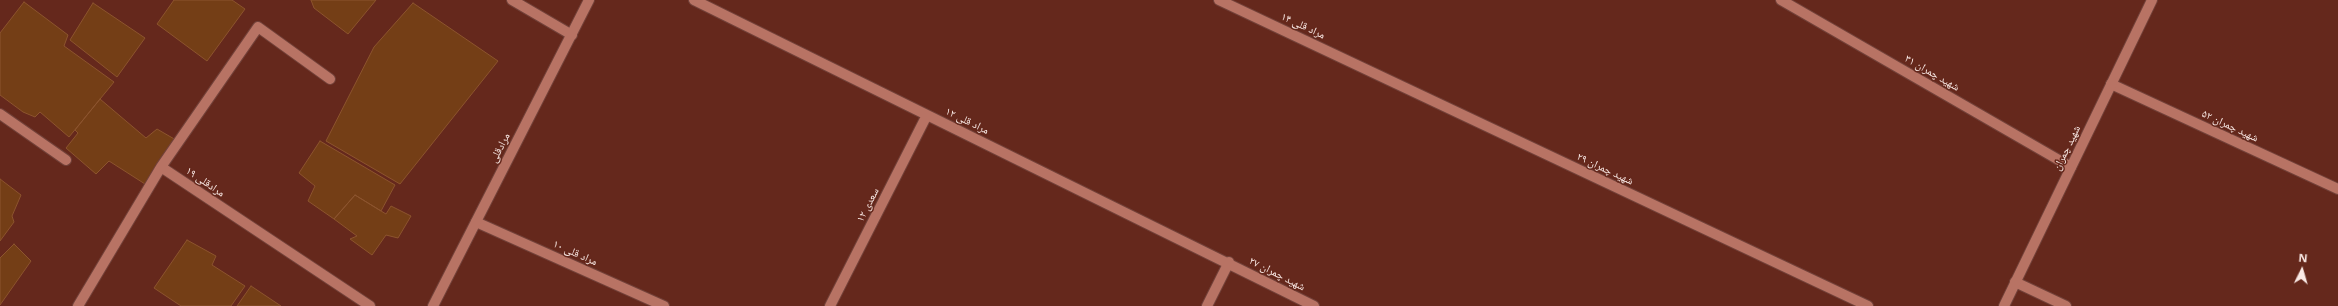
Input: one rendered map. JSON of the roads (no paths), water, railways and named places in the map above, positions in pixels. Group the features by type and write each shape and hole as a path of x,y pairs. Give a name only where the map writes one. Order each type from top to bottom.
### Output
{"street":[{"path":"512,0 572,35"},
{"name":"مرادقلی","path":"433,306 589,0"},
{"name":"مراد قلی ۱۲","path":"694,0 1230,262"},
{"name":"مراد قلی ۱۴","path":"1219,0 1332,53"},
{"name":"شهید چمران ۳۱","path":"1781,0 2071,167"},
{"name":"شهید چمران","path":"2004,306 2152,0"},
{"path":"78,306 161,167 258,27 330,79"},
{"name":"شهید چمران ۲۹","path":"1332,53 1868,306"},
{"name":"شهید چمران ۵۲","path":"2111,84 2338,189"},
{"path":"0,114 66,160"},
{"name":"سعدی ۱۲","path":"830,306 927,115"},
{"name":"مرادقلی ۱۹","path":"161,167 370,306"},
{"name":"مراد قلی ۱۰","path":"476,222 664,306"},
{"path":"1208,306 1230,262"},
{"name":"شهید چمران ۲۷","path":"1230,262 1314,306"},
{"path":"2015,282 2066,306"}]}
